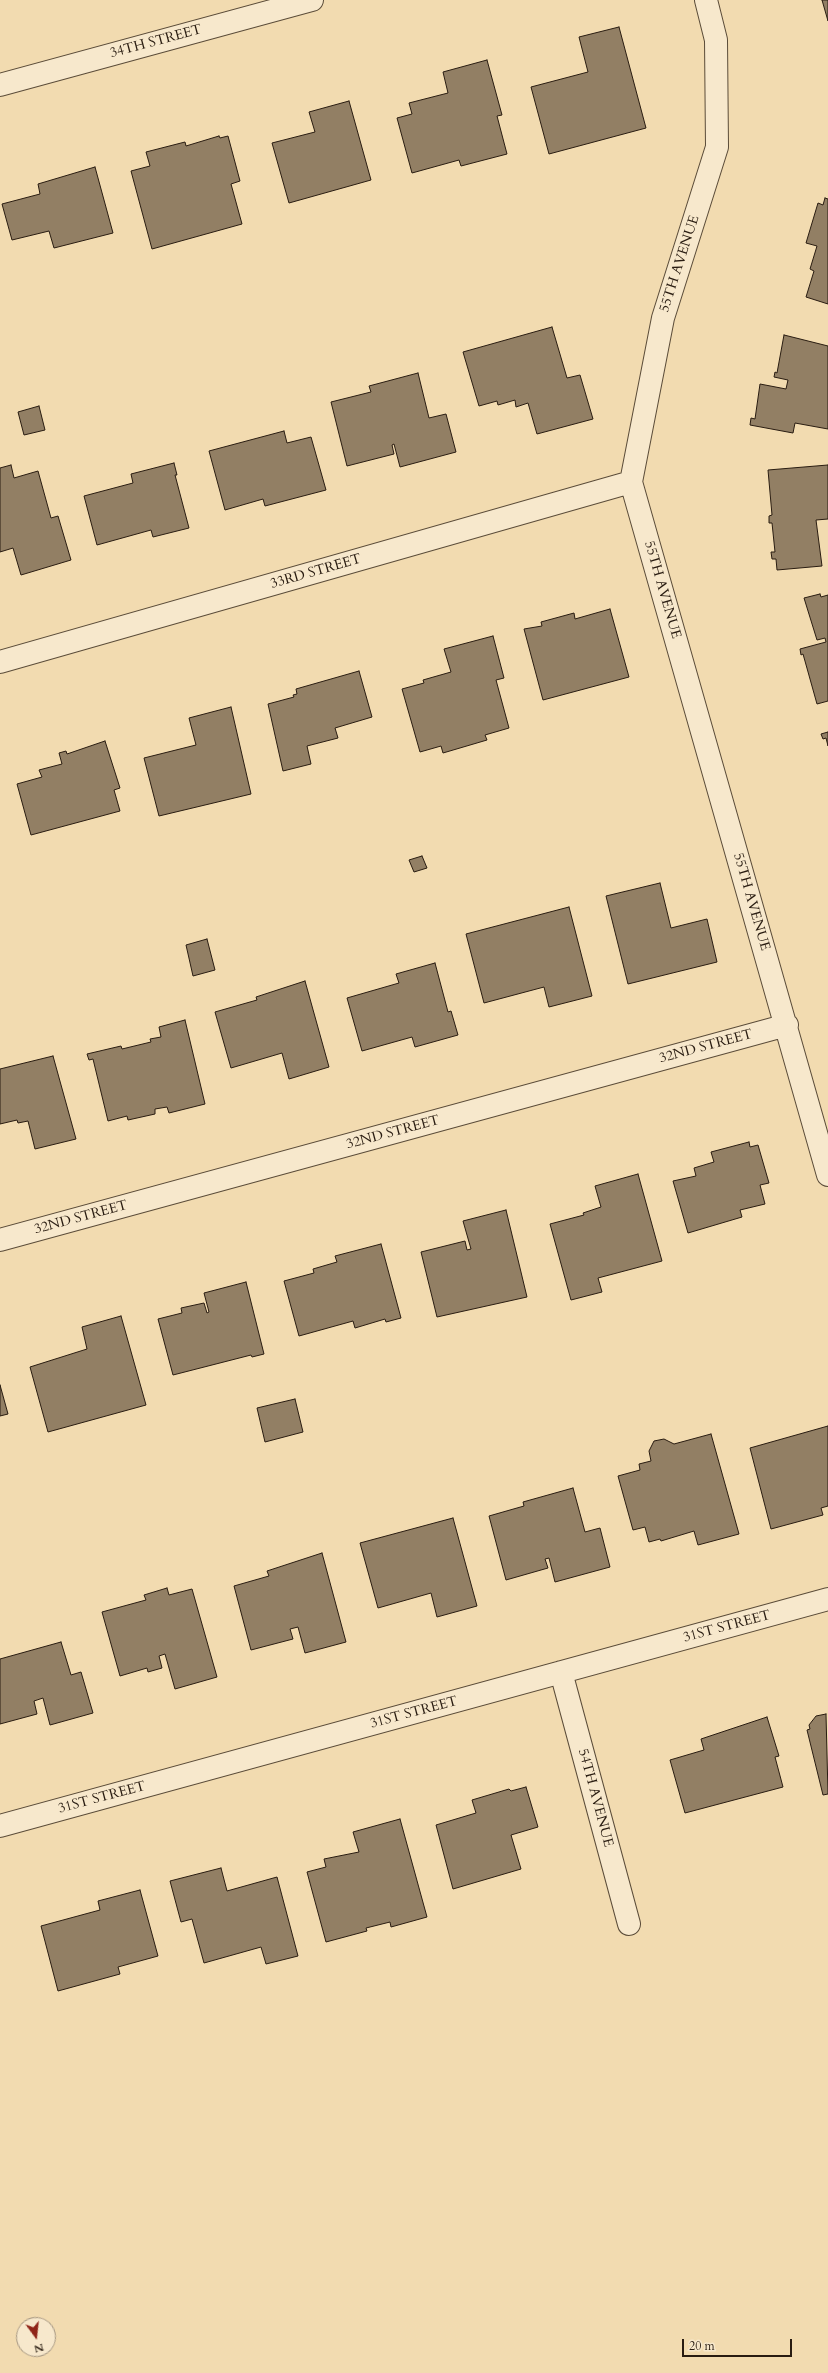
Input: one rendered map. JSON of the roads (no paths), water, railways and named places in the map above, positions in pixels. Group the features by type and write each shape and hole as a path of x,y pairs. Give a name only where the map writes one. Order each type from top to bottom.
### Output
{"street":[{"name":"34TH STREET","path":"0,85 312,0"},
{"name":"55TH AVENUE","path":"706,0 716,40 717,147 663,318 631,482 787,1025 828,1174"},
{"name":"33RD STREET","path":"0,662 631,482"},
{"name":"32ND STREET","path":"0,1240 787,1025"},
{"name":"31ST STREET","path":"0,1826 828,1599"},
{"name":"54TH AVENUE","path":"561,1672 629,1924"}]}
